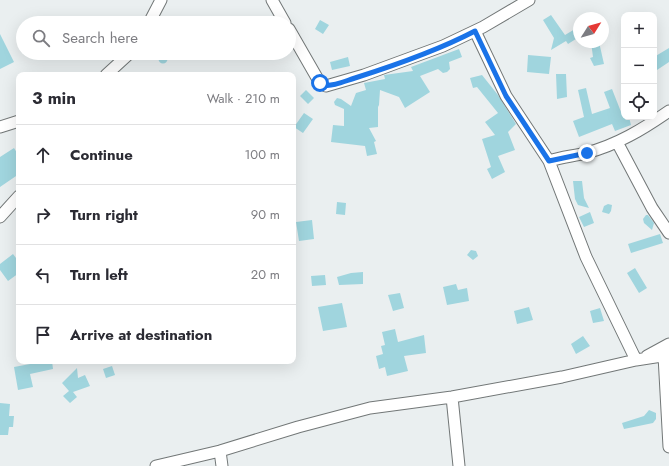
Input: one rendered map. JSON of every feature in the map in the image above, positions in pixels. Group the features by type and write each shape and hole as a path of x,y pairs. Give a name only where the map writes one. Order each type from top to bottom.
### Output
{"street":[{"path":"153,16 161,0"},
{"path":"272,0 281,16"},
{"path":"296,41 317,78 323,85 326,86 404,61 475,31 528,0"},
{"path":"475,31 506,96 549,161 586,257 638,360"},
{"path":"109,72 122,60"},
{"path":"549,161 587,153 617,142 642,130 669,110"},
{"path":"0,127 16,122"},
{"path":"617,142 652,208 669,233"},
{"path":"0,217 16,199"},
{"path":"638,360 669,344"},
{"path":"156,466 220,451 298,427 370,408 452,396 562,377 666,355 669,447"},
{"path":"452,396 459,466"},
{"path":"220,451 222,466"}],"building":[{"path":"551,15 565,35 573,30 573,41 568,44 566,41 551,50 554,38 543,20"},
{"path":"320,20 329,25 323,34 315,29"},
{"path":"0,34 14,62 0,69"},
{"path":"592,48 600,48 604,64 594,66 590,58 593,57"},
{"path":"669,48 669,62 657,70 657,55"},
{"path":"459,49 462,57 449,62 450,69 447,72 443,73 438,69 420,76 430,92 405,108 399,97 380,90 378,127 369,128 376,141 374,142 377,154 367,156 365,146 331,142 333,125 344,126 344,109 335,105 334,102 337,98 351,106 356,93 366,90 364,83 385,79 384,75 413,71 411,67"},
{"path":"528,55 551,57 549,74 527,72"},
{"path":"348,57 350,66 332,70 330,62"},
{"path":"158,60 168,60 163,64"},
{"path":"556,74 566,74 567,97 557,99"},
{"path":"482,75 498,95 516,124 508,132 515,150 498,156 505,172 492,179 487,169 491,167 482,139 495,135 485,122 498,113 477,87 473,88 470,78"},
{"path":"586,88 592,114 610,108 604,92 612,89 621,112 621,120 630,120 631,125 615,131 612,124 579,137 573,121 584,117 578,90"},
{"path":"306,90 314,98 308,104 300,96"},
{"path":"304,113 313,119 303,133 296,128 296,124"},
{"path":"14,148 16,151 16,176 0,187 0,157"},
{"path":"573,181 582,181 584,198 589,208 578,205 575,199"},
{"path":"337,202 346,203 345,215 336,214"},
{"path":"608,204 612,205 609,214 602,212 604,206"},
{"path":"590,212 594,223 584,227 579,217"},
{"path":"646,215 648,215 654,223 652,230 644,223 643,219"},
{"path":"312,220 314,239 299,241 296,222"},
{"path":"660,234 663,243 631,253 628,244"},
{"path":"471,250 476,251 478,256 473,260 467,255"},
{"path":"13,254 16,258 16,275 8,281 0,270 0,264"},
{"path":"635,268 647,288 639,293 627,273"},
{"path":"363,272 363,284 339,285 337,277 351,273"},
{"path":"325,275 326,285 312,286 311,276"},
{"path":"456,284 458,290 467,288 469,301 447,305 443,287"},
{"path":"400,293 404,308 393,311 388,295"},
{"path":"342,303 347,327 323,331 318,307"},
{"path":"529,307 533,320 517,324 514,311"},
{"path":"600,308 604,321 593,323 590,311"},
{"path":"395,329 398,342 424,335 426,353 404,356 408,371 387,376 385,367 379,369 376,356 383,354 381,346 385,345 382,332"},
{"path":"583,336 590,346 576,354 571,344"},
{"path":"30,364 52,364 53,369 30,374 33,387 18,390 14,367"},
{"path":"112,366 115,375 106,378 103,369"},
{"path":"77,368 78,378 85,375 90,386 73,392 77,397 70,403 63,396 69,391 62,383"},
{"path":"0,403 10,404 9,416 14,416 13,427 9,427 8,435 0,435"},
{"path":"649,410 656,413 656,419 653,423 624,429 622,423 644,416"}],"route":[{"path":"320,83 326,86 364,75 443,46 475,31 506,96 549,161 587,153"}]}
